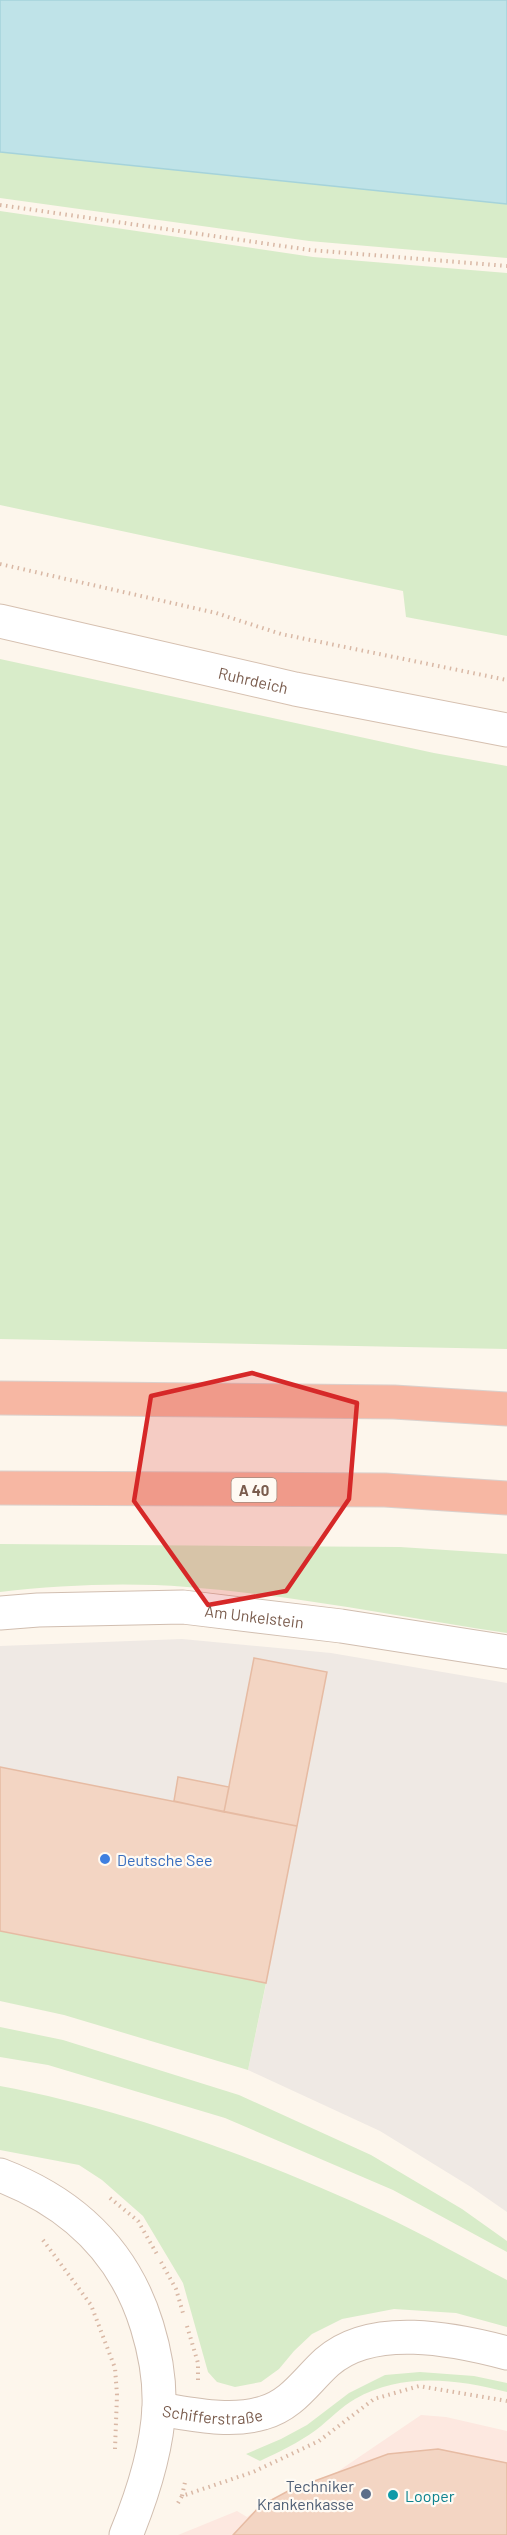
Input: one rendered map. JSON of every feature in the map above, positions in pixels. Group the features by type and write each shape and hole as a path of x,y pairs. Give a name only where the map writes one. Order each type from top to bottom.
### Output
{"highway":[{"path":"0,1398 394,1402 507,1409"},
{"name":"A 40","path":"0,1488 385,1490 507,1498"}],"street":[{"name":"Ruhrdeich","path":"0,621 295,689 507,730"},
{"name":"Am Unkelstein","path":"0,1613 183,1607 341,1626 507,1653"},
{"name":"Schifferstraße","path":"0,2175 23,2184 79,2220 103,2242 125,2272 139,2300 154,2353 159,2409 222,2417 264,2413 292,2399 318,2370 346,2348 375,2339 435,2340 507,2353"},
{"path":"126,2535 151,2457 159,2409"}],"path":[{"path":"0,205 310,250 507,266"},
{"path":"0,564 216,613 281,634 507,680"},
{"path":"35,2234 44,2241 91,2305 111,2358 117,2395 114,2453"},
{"path":"176,2506 182,2496 254,2472 319,2441 374,2399 419,2386 507,2401"}],"highlighted area":[{"path":"252,1373 357,1403 349,1499 286,1591 208,1605 134,1501 151,1396"}],"shaded area":[{"path":"182,1639 331,1653 507,1683 507,2212 380,2131 248,2070 266,1984 0,1931 0,1646"},
{"name":"Looper","path":"421,2415 446,2417 507,2431 507,2535 178,2535 237,2511 247,2517 269,2500 337,2472"}],"green space":[{"path":"0,152 507,204 507,258 309,241 0,198"},
{"path":"0,211 313,257 507,273 507,636 406,617 403,591 0,505"},
{"path":"0,659 434,753 507,766 507,1349 0,1339"},
{"path":"0,1544 400,1547 507,1554 507,1633 307,1601 187,1587 93,1585 0,1592"},
{"path":"0,1931 266,1983 248,2070 64,2015 0,2001"},
{"path":"0,2027 63,2040 239,2095 371,2155 462,2209 507,2241 507,2252 393,2190 225,2118 48,2065 0,2057"},
{"path":"0,2086 97,2109 195,2139 290,2175 382,2215 507,2280 507,2327 456,2313 394,2309 342,2319 312,2334 279,2369 261,2382 235,2387 217,2382 208,2372 183,2283 143,2216 102,2180 79,2165 0,2150"},
{"path":"420,2372 474,2376 507,2383 507,2392 449,2381 411,2381 392,2385 373,2390 355,2399 309,2435 267,2458 260,2461 246,2454 307,2425 349,2393 385,2375"}],"water":[{"path":"0,0 507,0 507,204 0,152"}],"building":[{"path":"254,1658 327,1672 297,1826 224,1812"},
{"path":"0,1767 297,1826 266,1983 0,1931"},
{"path":"178,1777 229,1787 224,1812 174,1801"},
{"name":"Looper","path":"438,2449 507,2463 507,2535 233,2535 260,2506 290,2490 388,2454"}],"place":[{"name":"Deutsche See","path":"105,1859"},
{"name":"Techniker Krankenkasse","path":"366,2494"},
{"name":"Looper","path":"393,2495"}]}
